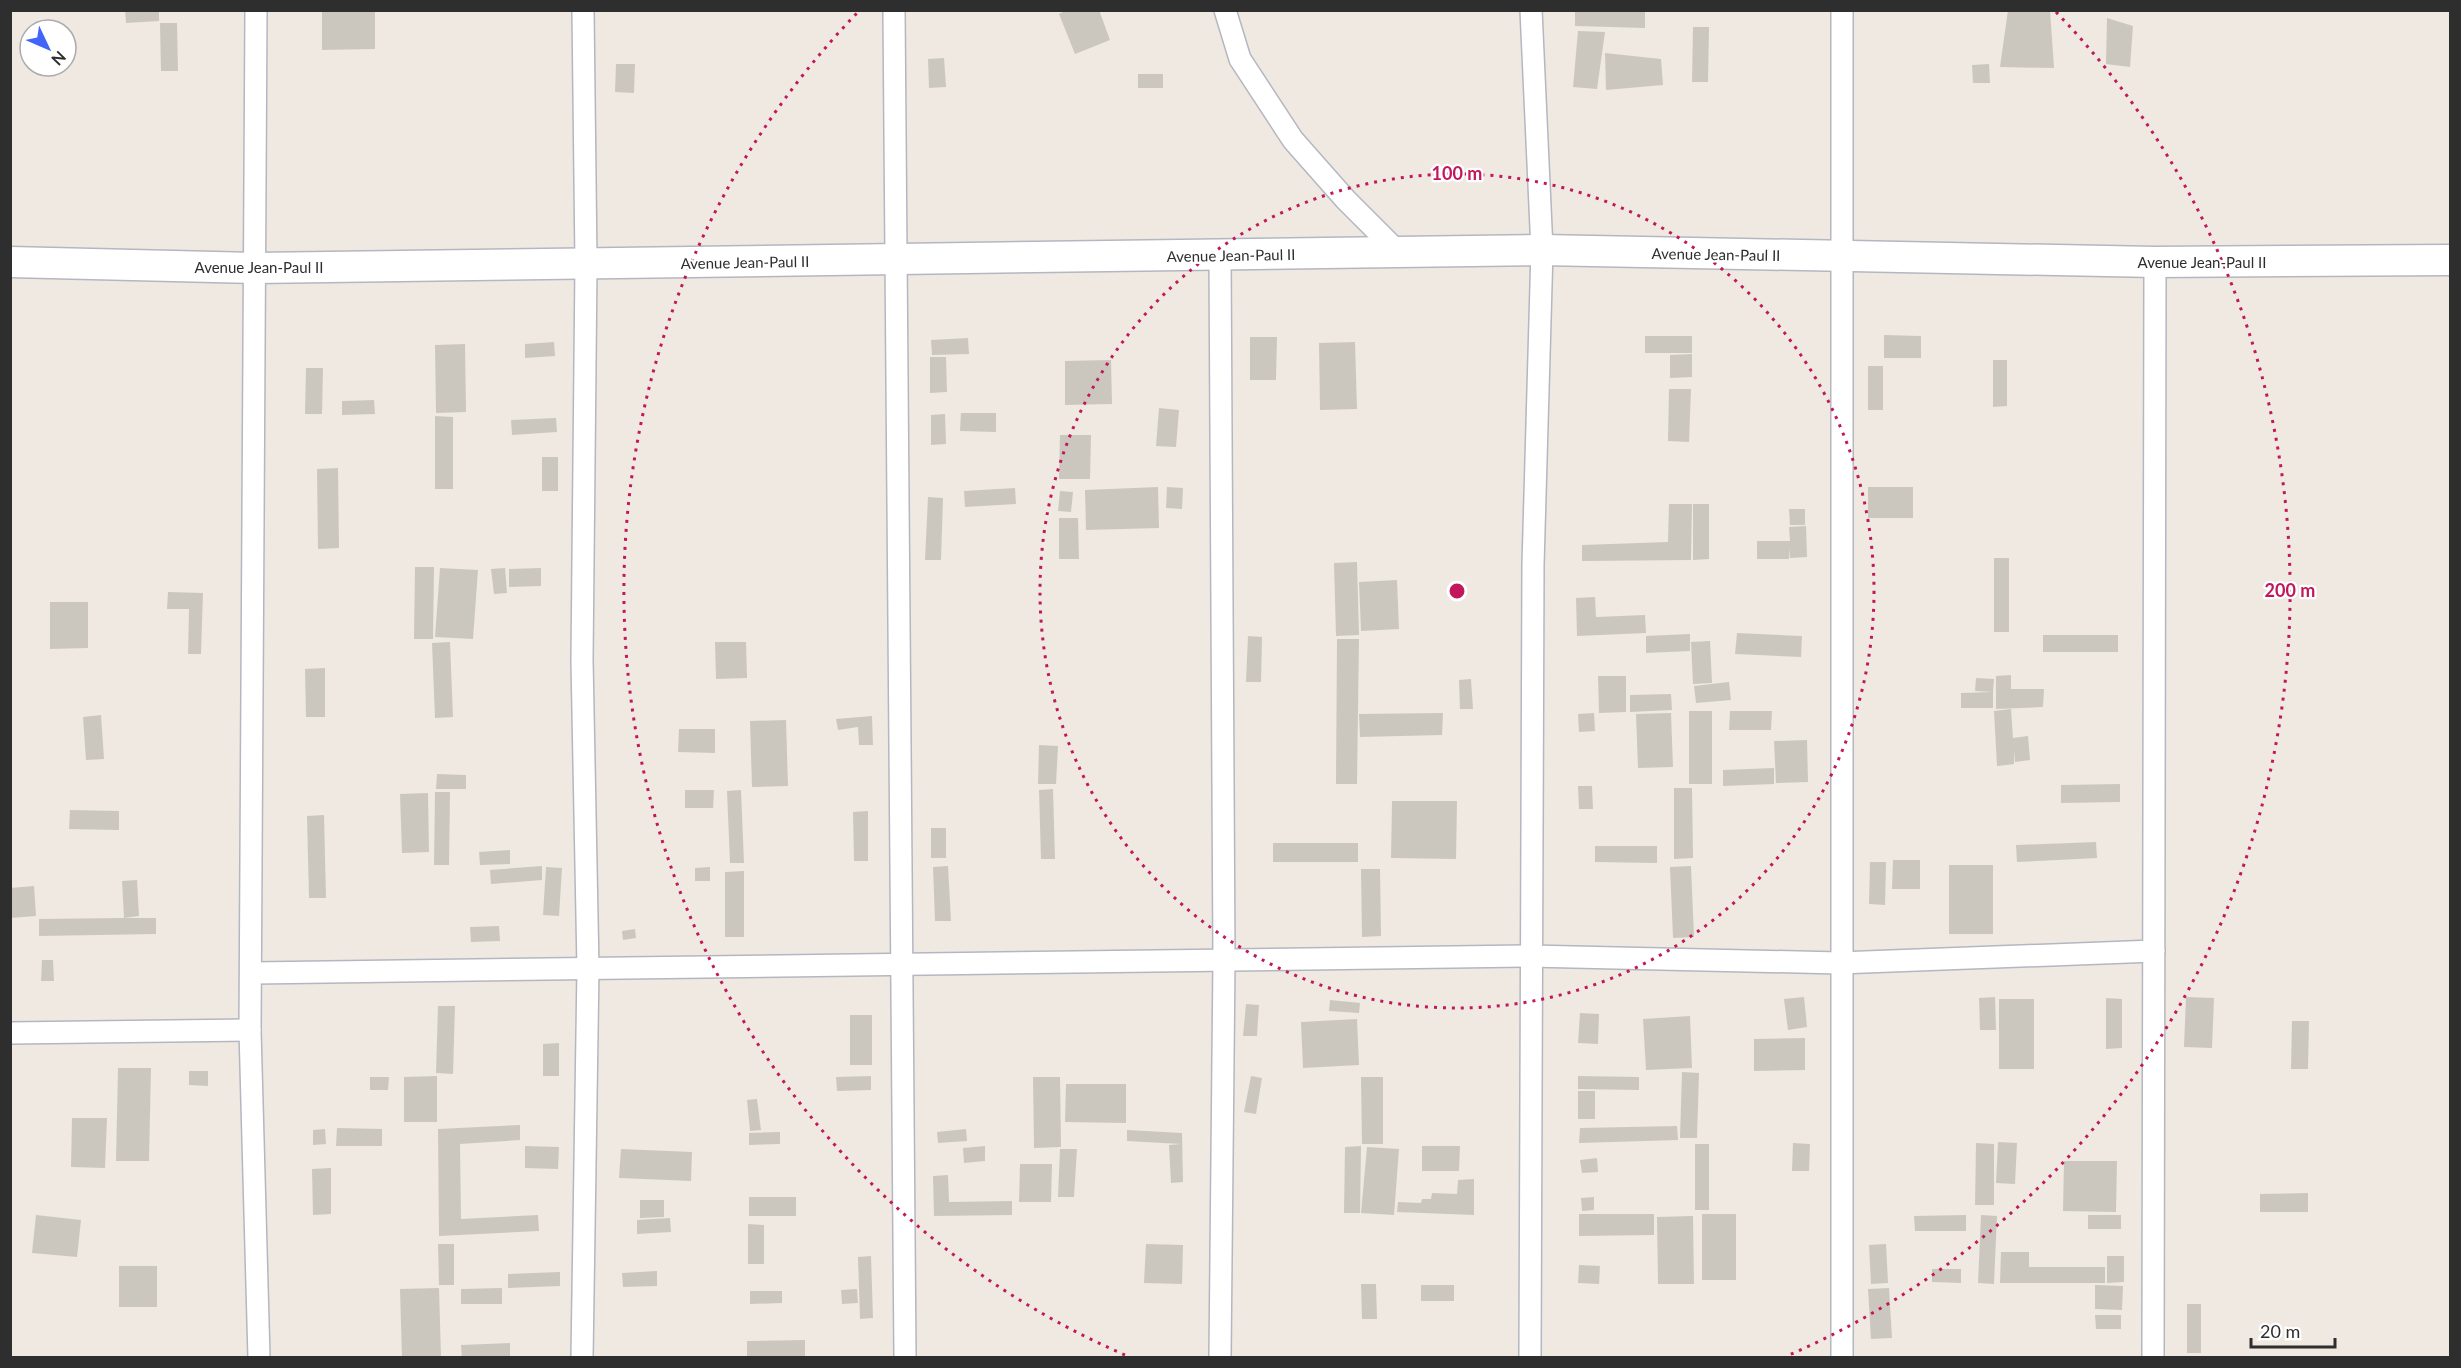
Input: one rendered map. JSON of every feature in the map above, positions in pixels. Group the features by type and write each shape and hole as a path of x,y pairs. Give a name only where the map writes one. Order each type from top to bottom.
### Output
{"street":[{"path":"256,10 250,1030 259,1358"},
{"path":"582,1358 588,968 582,660 586,264 584,10"},
{"path":"894,10 894,260 903,964 905,1358"},
{"path":"1225,10 1240,59 1293,140 1346,200 1399,253"},
{"path":"1530,1358 1533,565 1542,250 1531,10"},
{"path":"1842,10 1844,257 1839,963 1842,1358"},
{"name":"Avenue Jean-Paul II","path":"10,262 255,268 1542,250 2155,262 2451,260"},
{"path":"1220,256 1224,959 1220,1358"},
{"path":"2153,1358 2155,262"},
{"path":"252,974 1530,956 1839,963 2154,951"},
{"path":"10,1033 250,1030"}],"building":[{"path":"125,10 159,10 159,21 126,23"},
{"path":"322,10 375,10 375,49 322,50"},
{"path":"1067,10 1099,10 1110,40 1075,54 1059,14"},
{"path":"1575,10 1645,11 1645,28 1575,26"},
{"path":"2008,10 2050,10 2054,68 2000,67"},
{"path":"2107,18 2133,26 2130,67 2106,64"},
{"path":"160,23 177,23 178,71 161,71"},
{"path":"1693,27 1709,27 1708,82 1692,82"},
{"path":"1578,31 1605,32 1597,89 1573,87"},
{"path":"1605,53 1661,59 1663,85 1606,90"},
{"path":"944,58 946,87 929,88 928,59"},
{"path":"616,64 635,64 634,93 615,92"},
{"path":"1989,64 1990,83 1973,83 1972,65"},
{"path":"1138,74 1163,74 1163,88 1138,88"},
{"path":"1884,335 1921,336 1921,358 1884,358"},
{"path":"1645,336 1692,336 1692,353 1645,353"},
{"path":"1250,337 1277,337 1276,380 1250,380"},
{"path":"968,338 969,354 932,355 931,340"},
{"path":"554,342 555,356 525,358 525,344"},
{"path":"1355,342 1357,409 1320,410 1319,343"},
{"path":"465,344 466,412 436,413 435,345"},
{"path":"1692,354 1692,377 1670,378 1670,355"},
{"path":"930,357 946,357 947,392 930,393"},
{"path":"1111,360 1112,404 1065,405 1065,361"},
{"path":"1993,360 2007,360 2007,406 1993,407"},
{"path":"1868,366 1883,366 1883,410 1868,410"},
{"path":"306,368 323,368 322,414 305,414"},
{"path":"1669,389 1691,389 1689,442 1668,441"},
{"path":"374,400 375,414 342,415 342,401"},
{"path":"1159,408 1179,410 1176,447 1156,446"},
{"path":"961,413 996,413 996,432 960,431"},
{"path":"945,414 946,444 931,445 931,415"},
{"path":"435,416 453,417 453,489 435,489"},
{"path":"556,418 557,432 512,435 511,420"},
{"path":"1060,435 1091,435 1090,479 1059,479"},
{"path":"542,457 558,457 558,491 542,491"},
{"path":"338,468 339,548 318,549 317,469"},
{"path":"1158,487 1159,528 1086,530 1085,490"},
{"path":"1167,487 1183,488 1182,509 1166,508"},
{"path":"1868,487 1913,487 1913,518 1868,518"},
{"path":"1015,488 1016,504 965,507 964,491"},
{"path":"1060,491 1073,492 1071,512 1058,511"},
{"path":"928,497 943,498 941,560 925,560"},
{"path":"1669,504 1692,504 1691,560 1582,561 1582,545 1668,542"},
{"path":"1693,504 1709,504 1709,559 1693,560"},
{"path":"1789,509 1805,509 1805,525 1790,525"},
{"path":"1059,518 1078,518 1079,559 1059,559"},
{"path":"1806,526 1807,557 1790,558 1789,548 1789,559 1757,559 1757,541 1790,541 1789,527"},
{"path":"1994,558 2009,558 2009,632 1994,632"},
{"path":"1357,562 1359,635 1336,636 1334,563"},
{"path":"415,567 434,567 433,639 414,639"},
{"path":"440,568 478,570 473,639 435,637"},
{"path":"505,568 507,593 494,594 491,569"},
{"path":"541,568 541,586 509,587 509,569"},
{"path":"1397,580 1399,629 1361,631 1359,582"},
{"path":"168,592 203,593 201,654 188,654 189,609 167,609"},
{"path":"1595,597 1596,617 1645,615 1646,633 1577,636 1576,598"},
{"path":"50,602 88,602 88,648 50,649"},
{"path":"1737,633 1802,636 1801,657 1735,654"},
{"path":"1690,634 1690,651 1646,653 1646,636"},
{"path":"2043,635 2118,635 2118,652 2043,652"},
{"path":"1248,636 1262,637 1261,682 1246,682"},
{"path":"1337,639 1359,639 1357,784 1336,784"},
{"path":"1710,641 1712,683 1693,684 1691,642"},
{"path":"450,642 453,717 435,718 432,643"},
{"path":"715,642 746,642 747,678 716,679"},
{"path":"325,668 325,717 306,717 305,669"},
{"path":"2011,675 2011,689 2044,689 2043,707 1996,709 1996,676"},
{"path":"1598,676 1626,676 1626,712 1599,713"},
{"path":"1976,678 1994,679 1993,692 1975,691"},
{"path":"1471,679 1473,709 1460,709 1459,680"},
{"path":"1729,682 1731,700 1696,703 1694,686"},
{"path":"1993,692 1993,708 1961,708 1961,693"},
{"path":"1671,694 1672,710 1630,712 1630,695"},
{"path":"2011,709 2013,738 2028,736 2030,760 2015,762 2014,750 2014,764 1997,766 1994,711"},
{"path":"1689,711 1712,711 1712,784 1689,784"},
{"path":"1730,711 1772,711 1771,730 1729,730"},
{"path":"1443,713 1442,735 1360,737 1359,714"},
{"path":"1594,713 1595,731 1579,732 1578,714"},
{"path":"1671,713 1673,767 1638,768 1636,714"},
{"path":"101,715 104,759 86,760 83,717"},
{"path":"872,716 873,745 859,745 858,727 838,730 836,719"},
{"path":"786,720 788,786 752,787 750,721"},
{"path":"679,729 715,729 715,753 678,752"},
{"path":"1807,740 1808,782 1776,783 1774,741"},
{"path":"1039,745 1058,746 1056,784 1038,784"},
{"path":"1774,768 1774,784 1723,786 1723,770"},
{"path":"437,774 466,775 466,789 436,789"},
{"path":"2120,784 2120,802 2061,803 2061,785"},
{"path":"1578,786 1592,786 1593,809 1579,809"},
{"path":"1674,788 1692,788 1693,858 1674,859"},
{"path":"1053,789 1055,859 1041,859 1039,790"},
{"path":"685,790 714,790 713,808 685,808"},
{"path":"741,790 744,863 730,863 727,791"},
{"path":"435,792 450,792 449,865 434,865"},
{"path":"428,793 429,852 402,853 400,794"},
{"path":"1392,801 1457,801 1456,859 1391,858"},
{"path":"70,810 119,811 119,830 69,829"},
{"path":"868,811 868,861 854,861 853,812"},
{"path":"324,815 326,898 309,898 307,816"},
{"path":"931,828 946,828 946,858 931,858"},
{"path":"2096,842 2097,858 2017,862 2016,845"},
{"path":"1273,843 1358,843 1358,862 1273,862"},
{"path":"1595,846 1657,846 1657,863 1595,862"},
{"path":"510,850 510,864 480,865 479,852"},
{"path":"1893,860 1920,860 1920,889 1892,889"},
{"path":"1870,862 1886,862 1885,905 1869,904"},
{"path":"1949,865 1993,865 1993,934 1949,934"},
{"path":"542,866 542,880 491,884 490,870"},
{"path":"948,866 951,921 935,921 933,867"},
{"path":"1691,866 1694,937 1673,938 1670,867"},
{"path":"546,867 562,868 559,916 543,915"},
{"path":"710,867 710,881 695,881 695,868"},
{"path":"1361,869 1380,869 1381,936 1362,937"},
{"path":"744,871 744,937 725,937 725,872"},
{"path":"137,880 139,916 124,918 122,881"},
{"path":"34,886 36,916 10,918 10,888"},
{"path":"156,918 156,934 39,936 39,919"},
{"path":"499,926 500,941 471,942 470,927"},
{"path":"635,929 636,938 623,940 622,931"},
{"path":"42,960 53,960 54,981 41,981"},
{"path":"1804,997 1807,1027 1788,1030 1784,999"},
{"path":"1995,997 1996,1030 1980,1030 1979,998"},
{"path":"2186,997 2214,998 2212,1048 2184,1047"},
{"path":"2106,998 2122,999 2122,1048 2106,1049"},
{"path":"1999,999 2034,999 2034,1069 1999,1069"},
{"path":"1330,1000 1360,1003 1359,1013 1329,1011"},
{"path":"1246,1004 1259,1005 1257,1036 1243,1036"},
{"path":"438,1006 455,1006 453,1074 436,1073"},
{"path":"1580,1013 1599,1014 1598,1044 1578,1043"},
{"path":"850,1015 872,1015 872,1065 850,1065"},
{"path":"1690,1016 1692,1068 1646,1070 1643,1019"},
{"path":"1357,1019 1359,1065 1303,1068 1301,1022"},
{"path":"2292,1021 2309,1021 2308,1069 2291,1069"},
{"path":"1805,1038 1805,1070 1754,1071 1754,1039"},
{"path":"559,1043 559,1076 543,1076 543,1044"},
{"path":"118,1068 151,1068 149,1161 116,1161"},
{"path":"189,1071 208,1071 208,1086 189,1085"},
{"path":"1682,1072 1699,1073 1697,1138 1680,1138"},
{"path":"437,1076 437,1122 404,1122 404,1077"},
{"path":"871,1076 871,1090 837,1091 836,1077"},
{"path":"1251,1076 1262,1078 1256,1114 1244,1112"},
{"path":"1578,1076 1639,1077 1639,1090 1578,1089"},
{"path":"370,1077 389,1077 388,1090 370,1090"},
{"path":"1033,1077 1060,1077 1061,1147 1034,1148"},
{"path":"1361,1077 1383,1077 1383,1144 1362,1144"},
{"path":"1066,1084 1126,1084 1126,1123 1065,1122"},
{"path":"1578,1091 1595,1091 1595,1119 1578,1119"},
{"path":"757,1099 761,1130 750,1131 747,1100"},
{"path":"72,1118 107,1118 105,1168 71,1167"},
{"path":"520,1125 520,1140 460,1144 461,1219 538,1215 539,1231 439,1236 438,1129"},
{"path":"1677,1126 1678,1140 1579,1143 1580,1128"},
{"path":"337,1128 382,1129 382,1146 336,1146"},
{"path":"325,1129 326,1144 313,1145 313,1130"},
{"path":"966,1129 967,1141 938,1143 937,1132"},
{"path":"1127,1130 1182,1133 1183,1182 1171,1183 1169,1145 1181,1144 1127,1141"},
{"path":"780,1132 780,1144 749,1145 749,1133"},
{"path":"1998,1142 2017,1143 2015,1184 1996,1183"},
{"path":"1793,1143 1810,1144 1809,1171 1792,1171"},
{"path":"1976,1143 1994,1144 1994,1205 1975,1205"},
{"path":"1695,1144 1709,1144 1709,1210 1695,1210"},
{"path":"525,1146 559,1147 558,1169 525,1168"},
{"path":"985,1146 985,1161 964,1163 963,1148"},
{"path":"1361,1146 1360,1213 1344,1213 1345,1147"},
{"path":"1422,1146 1460,1146 1459,1171 1422,1171"},
{"path":"1367,1147 1399,1149 1394,1215 1361,1213"},
{"path":"621,1149 692,1152 691,1181 619,1178"},
{"path":"1060,1149 1077,1149 1074,1197 1058,1197"},
{"path":"1597,1158 1598,1172 1582,1173 1580,1160"},
{"path":"2064,1161 2117,1161 2116,1212 2063,1211"},
{"path":"1020,1164 1052,1164 1051,1202 1019,1202"},
{"path":"331,1168 331,1214 313,1215 312,1169"},
{"path":"948,1175 949,1202 1012,1201 1012,1215 934,1216 933,1176"},
{"path":"1474,1179 1474,1215 1397,1212 1398,1202 1421,1203 1422,1199 1431,1199 1432,1193 1457,1194 1458,1180"},
{"path":"2308,1193 2308,1212 2260,1212 2260,1194"},
{"path":"749,1197 796,1197 796,1216 749,1216"},
{"path":"1594,1197 1594,1210 1582,1211 1581,1198"},
{"path":"640,1200 664,1200 664,1217 640,1218"},
{"path":"1579,1214 1654,1214 1654,1235 1579,1236"},
{"path":"1702,1214 1736,1214 1736,1280 1702,1280"},
{"path":"36,1215 81,1220 77,1257 32,1253"},
{"path":"1966,1215 1966,1231 1915,1231 1914,1216"},
{"path":"1981,1215 1997,1216 1994,1284 1978,1283"},
{"path":"2088,1215 2121,1215 2121,1229 2088,1229"},
{"path":"1693,1216 1694,1284 1658,1284 1657,1217"},
{"path":"670,1218 671,1232 637,1234 637,1220"},
{"path":"748,1224 764,1225 764,1264 748,1264"},
{"path":"438,1244 454,1244 454,1285 439,1285"},
{"path":"1146,1244 1183,1245 1182,1284 1144,1283"},
{"path":"1886,1244 1888,1283 1871,1284 1869,1245"},
{"path":"2001,1252 2029,1252 2029,1267 2105,1267 2105,1283 2000,1283"},
{"path":"871,1256 873,1318 860,1319 858,1257"},
{"path":"2107,1256 2124,1256 2124,1282 2107,1283"},
{"path":"1579,1265 1600,1266 1599,1284 1578,1283"},
{"path":"119,1266 157,1266 157,1307 119,1307"},
{"path":"1932,1269 1961,1269 1961,1283 1932,1282"},
{"path":"657,1271 657,1286 623,1287 622,1273"},
{"path":"560,1272 560,1286 508,1288 508,1274"},
{"path":"1361,1284 1376,1284 1377,1319 1362,1319"},
{"path":"1421,1285 1454,1285 1454,1301 1421,1301"},
{"path":"2095,1285 2123,1286 2122,1310 2095,1309"},
{"path":"439,1288 441,1357 402,1358 400,1289"},
{"path":"502,1288 502,1304 461,1304 461,1289"},
{"path":"1889,1288 1892,1338 1871,1339 1868,1289"},
{"path":"857,1289 858,1303 842,1304 841,1290"},
{"path":"750,1291 782,1291 782,1303 750,1304"},
{"path":"2187,1304 2201,1304 2201,1353 2187,1353"},
{"path":"2095,1315 2121,1315 2121,1329 2096,1329"},
{"path":"805,1340 805,1356 747,1357 747,1341"},
{"path":"510,1343 510,1358 462,1358 461,1345"}]}
